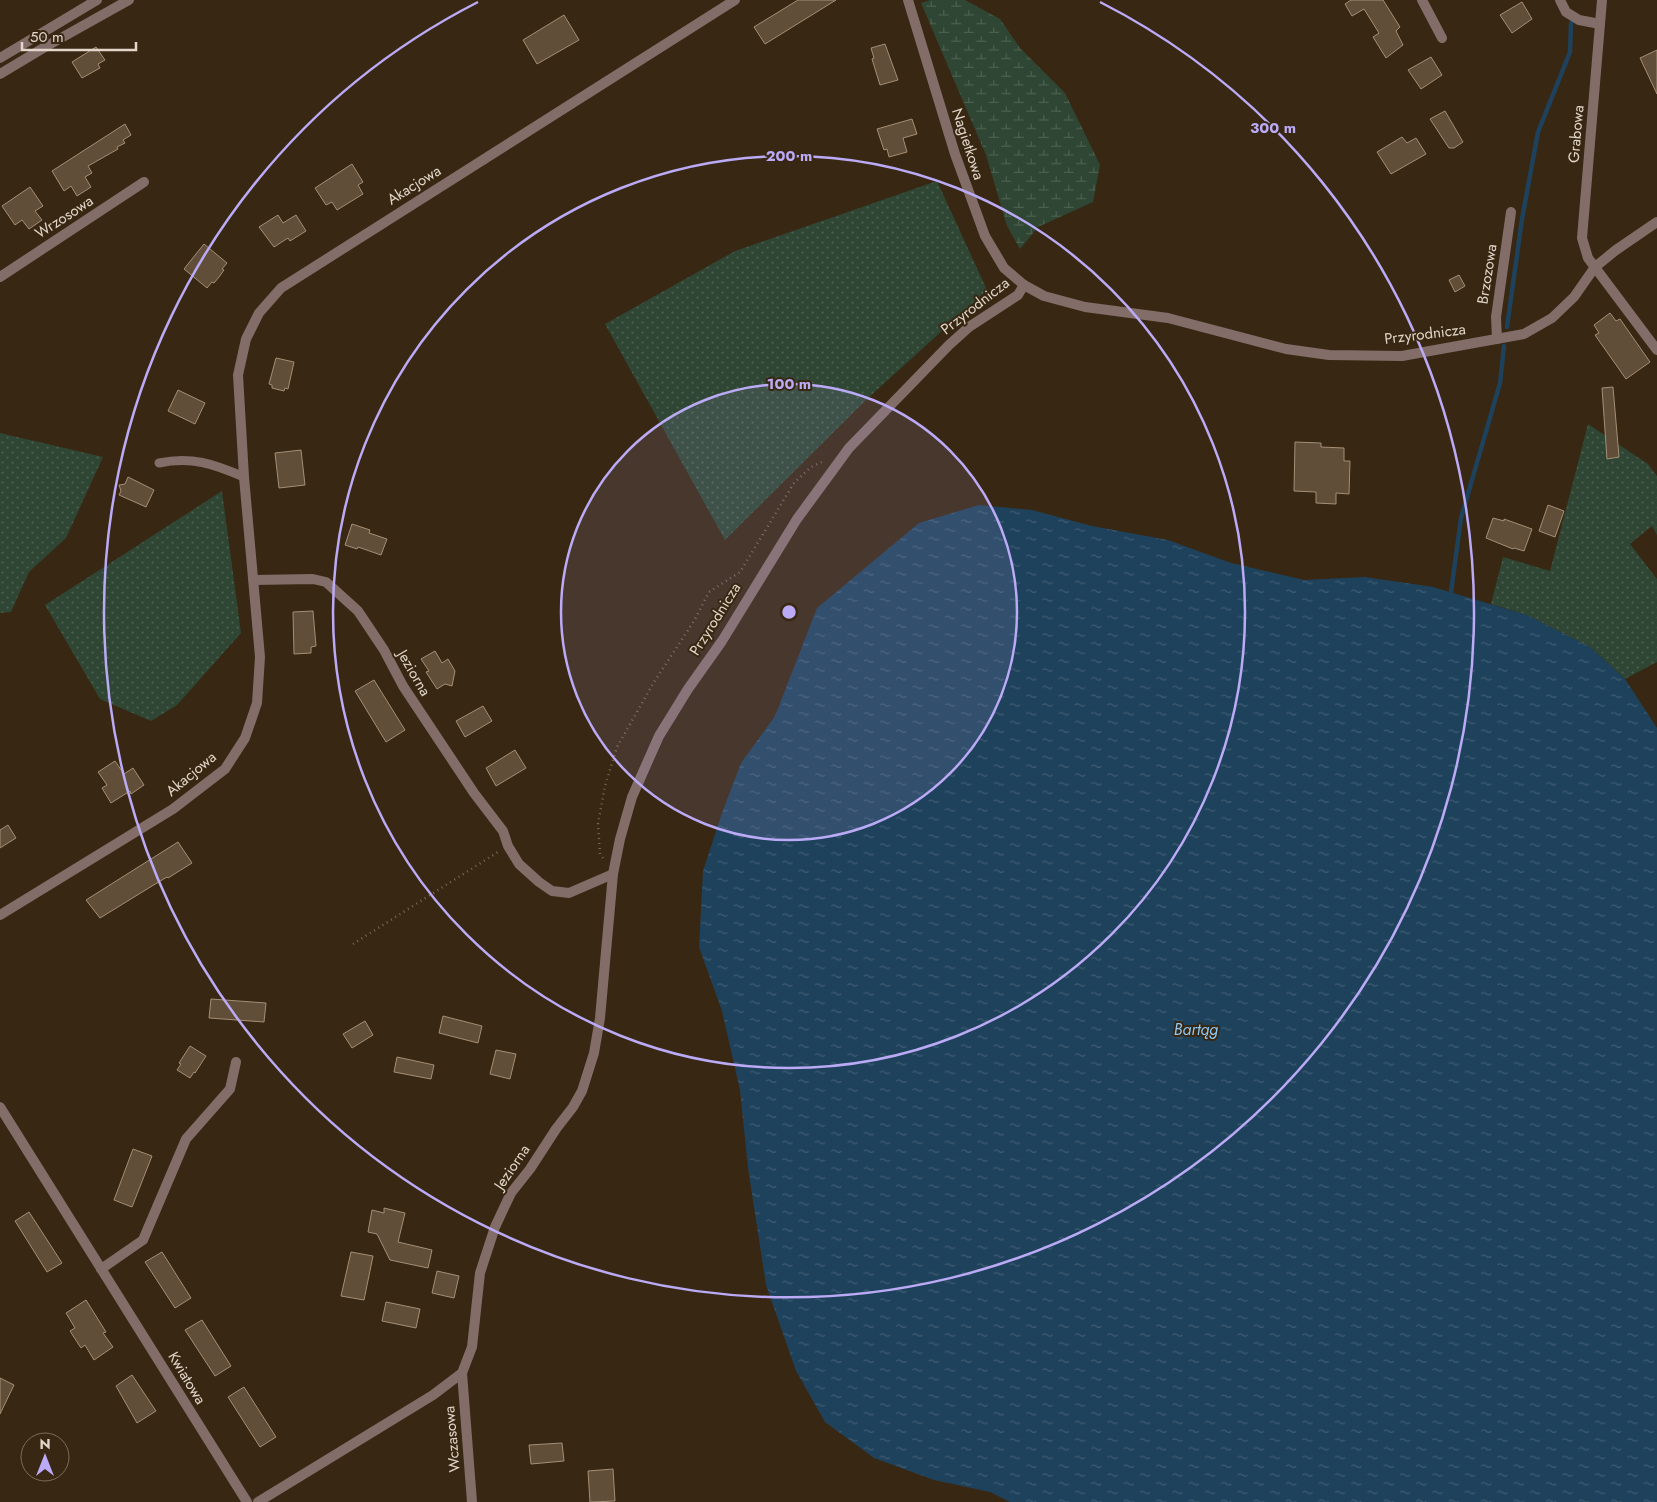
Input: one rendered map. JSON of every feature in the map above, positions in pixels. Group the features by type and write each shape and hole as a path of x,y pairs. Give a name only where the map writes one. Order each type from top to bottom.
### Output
{"street":[{"path":"0,58 97,0"},
{"path":"0,74 129,0"},
{"name":"Akacjowa","path":"0,915 173,809 225,769 245,738 257,703 260,657 244,477 238,375 246,340 259,313 281,288 735,0"},
{"name":"Nagietkowa","path":"908,0 955,154 985,236 1004,268 1024,285"},
{"path":"1422,0 1442,38"},
{"path":"1560,0 1566,12 1579,20 1600,24"},
{"name":"Grabowa","path":"1602,0 1582,238 1588,258 1657,350"},
{"name":"Wrzosowa","path":"0,277 144,182"},
{"name":"Brzozowa","path":"1497,340 1496,317 1511,212"},
{"name":"Przyrodnicza","path":"613,874 620,839 632,797 659,736 688,689 722,641 797,518 849,448 906,389 969,327 1018,294 1024,285 1044,296 1085,308 1168,318 1286,349 1329,355 1402,356 1524,334 1552,318 1574,297 1595,267 1657,222"},
{"name":"Jeziorna","path":"254,580 314,579 326,582 358,611 384,650 408,694 474,793 503,831 508,846 519,864 538,882 552,891 569,893 613,874 600,1018 594,1053 582,1091 573,1107 511,1193 495,1228 480,1273 472,1347 462,1373"},
{"path":"101,1269 143,1240 186,1139 230,1088 236,1062"},
{"name":"Kwiatowa","path":"0,1107 247,1502"},
{"path":"258,1502 433,1395 462,1373"},
{"name":"Wczasowa","path":"462,1373 472,1502"}],"lane":[{"path":"159,463 175,459 190,460 214,465 244,477"}],"path":[{"path":"613,874 600,854 598,824 605,786 617,747 654,682 694,621 710,592 740,572 794,483 811,467 826,459"},
{"path":"353,944 508,846"}],"green space":[{"path":"930,0 965,0 1000,19 1020,48 1065,93 1100,165 1093,202 1038,227 1020,249 1007,226 986,155 921,3"},
{"path":"937,181 987,290 867,399 725,540 605,324 735,251"},
{"path":"1588,424 1648,464 1657,476 1657,535 1652,526 1630,544 1657,579 1657,662 1625,679 1590,647 1527,615 1491,604 1503,557 1550,571"},
{"path":"0,433 103,457 66,538 29,572 11,612 0,613"},
{"path":"222,491 241,633 177,705 151,721 100,699 45,605"}],"water":[{"name":"Bartąg","path":"979,505 1032,510 1092,526 1168,540 1231,563 1304,580 1365,577 1433,587 1527,615 1590,647 1625,679 1657,728 1657,1502 1010,1502 990,1492 934,1480 874,1458 825,1422 796,1371 766,1285 748,1168 740,1090 722,1011 699,947 703,871 741,763 775,716 817,608 919,523"}],"building":[{"path":"798,0 836,0 765,44 754,27"},
{"path":"1351,0 1383,0 1400,27 1396,31 1403,45 1386,58 1373,37 1379,33 1364,9 1352,16 1345,4"},
{"path":"1522,2 1532,19 1512,33 1500,15"},
{"path":"564,15 579,40 537,64 523,40"},
{"path":"885,44 898,80 880,85 872,59 874,58 871,48"},
{"path":"96,47 105,60 98,64 100,68 82,78 72,62"},
{"path":"1657,50 1657,94 1640,58"},
{"path":"1431,57 1442,75 1421,89 1408,70"},
{"path":"1445,111 1463,142 1454,148 1449,148 1430,119"},
{"path":"912,119 917,134 903,138 907,152 889,157 887,149 884,150 877,129"},
{"path":"125,124 131,135 123,140 125,143 88,166 92,173 85,177 91,187 77,196 71,186 64,191 52,171"},
{"path":"1402,137 1407,143 1416,138 1426,154 1391,174 1377,152"},
{"path":"352,164 363,182 358,185 363,194 337,210 332,202 326,205 315,188"},
{"path":"30,187 43,206 35,211 42,220 29,229 22,220 15,225 2,206"},
{"path":"278,215 283,223 296,215 306,231 290,241 288,238 274,247 259,227"},
{"path":"204,244 227,263 219,277 207,288 184,269"},
{"path":"1459,275 1465,286 1455,292 1449,280"},
{"path":"1610,313 1616,321 1620,319 1650,362 1626,379 1595,335 1599,333 1594,325"},
{"path":"276,358 294,362 288,389 285,388 284,391 272,388 272,385 269,384"},
{"path":"1613,387 1619,457 1607,459 1602,388"},
{"path":"178,390 205,403 195,424 168,411"},
{"path":"1295,442 1321,443 1321,447 1344,448 1344,461 1350,461 1349,494 1336,493 1336,504 1316,503 1316,492 1294,491"},
{"path":"301,450 305,485 279,488 275,453"},
{"path":"128,477 154,490 146,507 119,495 121,491 119,485 125,484"},
{"path":"1548,505 1564,511 1555,537 1539,531"},
{"path":"1493,518 1504,521 1504,519 1532,529 1524,551 1513,549 1486,538"},
{"path":"352,524 370,530 369,533 387,539 381,555 358,547 357,549 345,545"},
{"path":"313,611 316,646 311,647 311,653 294,654 293,612"},
{"path":"435,651 442,663 448,659 455,671 452,686 445,684 437,689 426,672 429,671 421,659"},
{"path":"374,680 405,730 386,742 355,691"},
{"path":"483,706 492,721 465,737 456,721"},
{"path":"515,750 526,768 496,786 486,768"},
{"path":"115,761 124,774 133,768 144,785 131,794 130,791 111,803 102,788 107,785 98,772"},
{"path":"8,825 16,838 0,848 0,830"},
{"path":"178,842 192,863 100,918 86,900"},
{"path":"211,999 266,1003 264,1022 209,1018"},
{"path":"443,1016 482,1026 478,1043 439,1033"},
{"path":"365,1021 373,1035 352,1048 343,1034"},
{"path":"190,1046 206,1056 190,1078 177,1070 181,1064 179,1063"},
{"path":"496,1050 516,1054 510,1079 490,1074"},
{"path":"397,1057 434,1065 431,1079 394,1072"},
{"path":"133,1149 152,1156 132,1207 114,1200"},
{"path":"384,1208 405,1213 398,1242 432,1250 428,1268 390,1260 377,1234 368,1232 372,1210 384,1213"},
{"path":"29,1212 62,1263 47,1272 15,1221"},
{"path":"162,1252 191,1298 175,1308 145,1262"},
{"path":"351,1252 373,1256 364,1300 341,1296"},
{"path":"437,1271 459,1276 454,1298 432,1293"},
{"path":"86,1300 106,1332 103,1333 113,1347 94,1360 85,1345 81,1348 70,1331 75,1328 66,1313"},
{"path":"386,1302 420,1309 416,1328 382,1321"},
{"path":"202,1320 231,1366 215,1376 185,1330"},
{"path":"132,1375 156,1411 137,1423 116,1386"},
{"path":"0,1378 14,1385 0,1414"},
{"path":"244,1387 276,1437 260,1447 228,1397"},
{"path":"562,1443 564,1461 531,1464 529,1445"},
{"path":"613,1469 615,1501 590,1502 588,1471"}],"waterway":[{"path":"1507,327 1522,219 1538,132 1570,52 1571,23"},
{"path":"1451,592 1461,518 1500,383 1504,346"}]}
